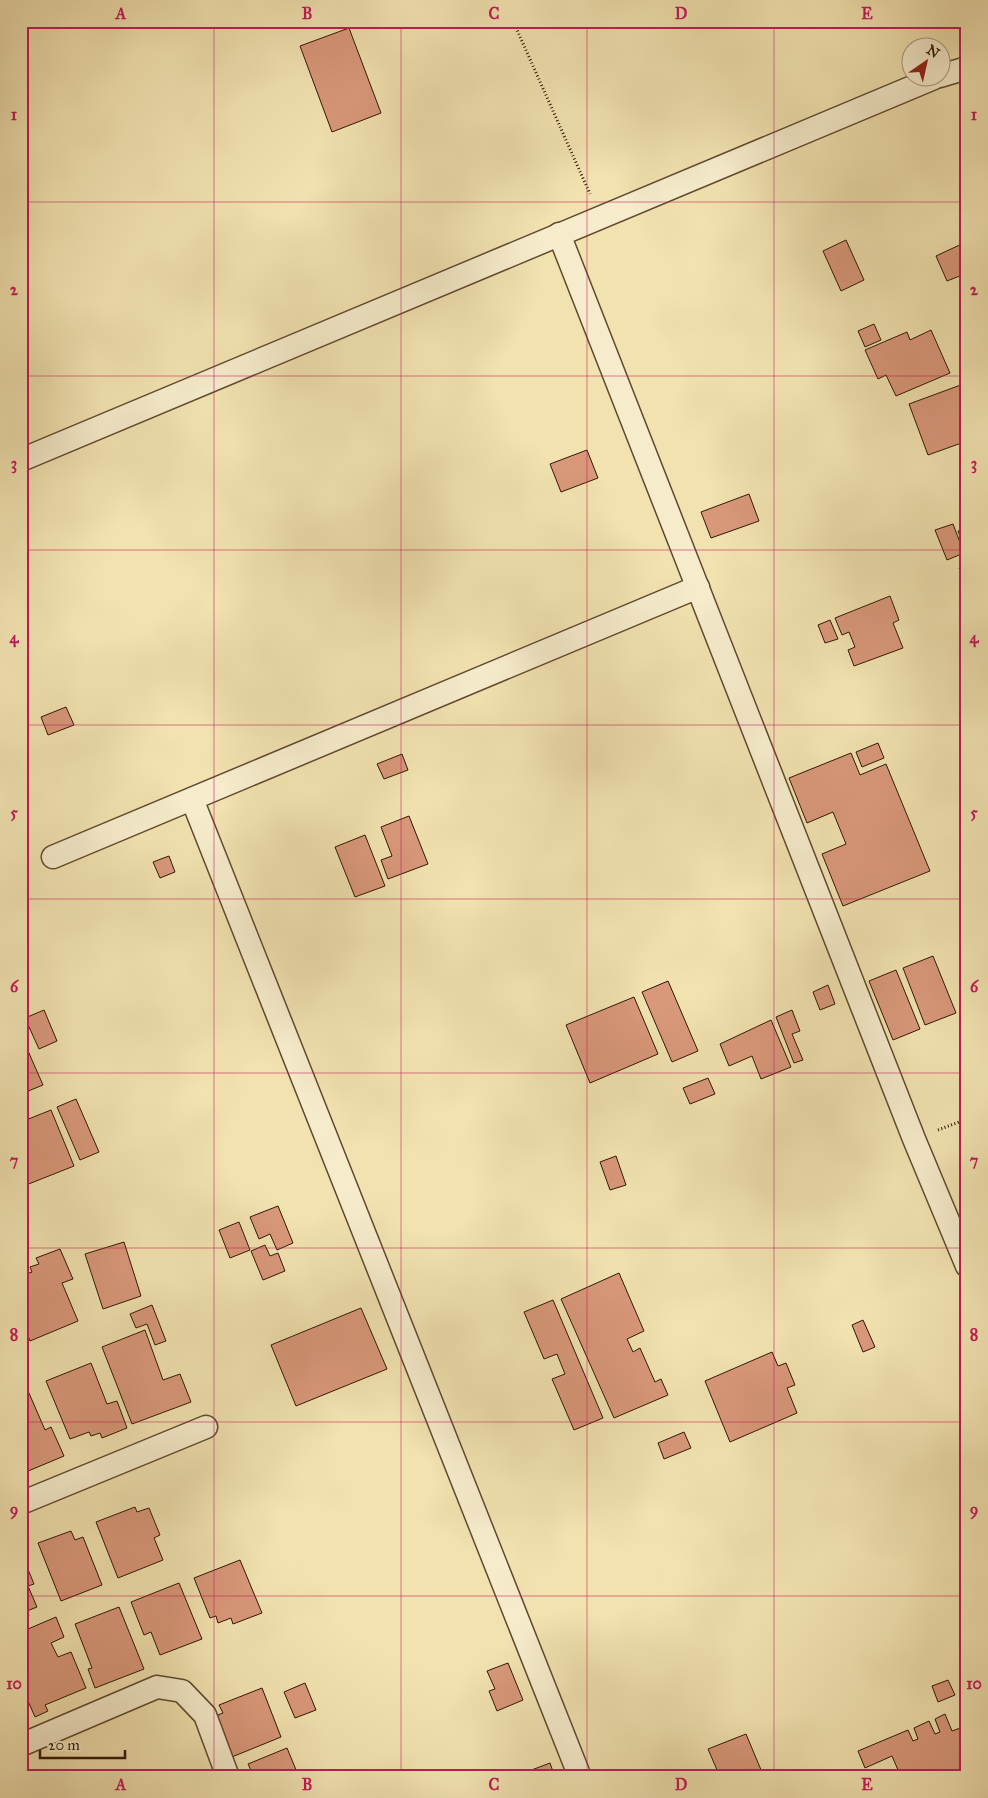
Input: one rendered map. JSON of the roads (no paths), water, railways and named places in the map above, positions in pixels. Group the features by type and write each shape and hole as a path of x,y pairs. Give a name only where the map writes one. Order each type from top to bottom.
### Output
{"street":[{"path":"950,73 967,68"},
{"path":"21,460 910,88"},
{"path":"559,234 914,1139 967,1266"},
{"path":"53,857 698,588"},
{"path":"192,799 580,1777"},
{"path":"21,1503 206,1427"},
{"path":"21,1745 157,1687 182,1690 205,1715 228,1777"}]}
